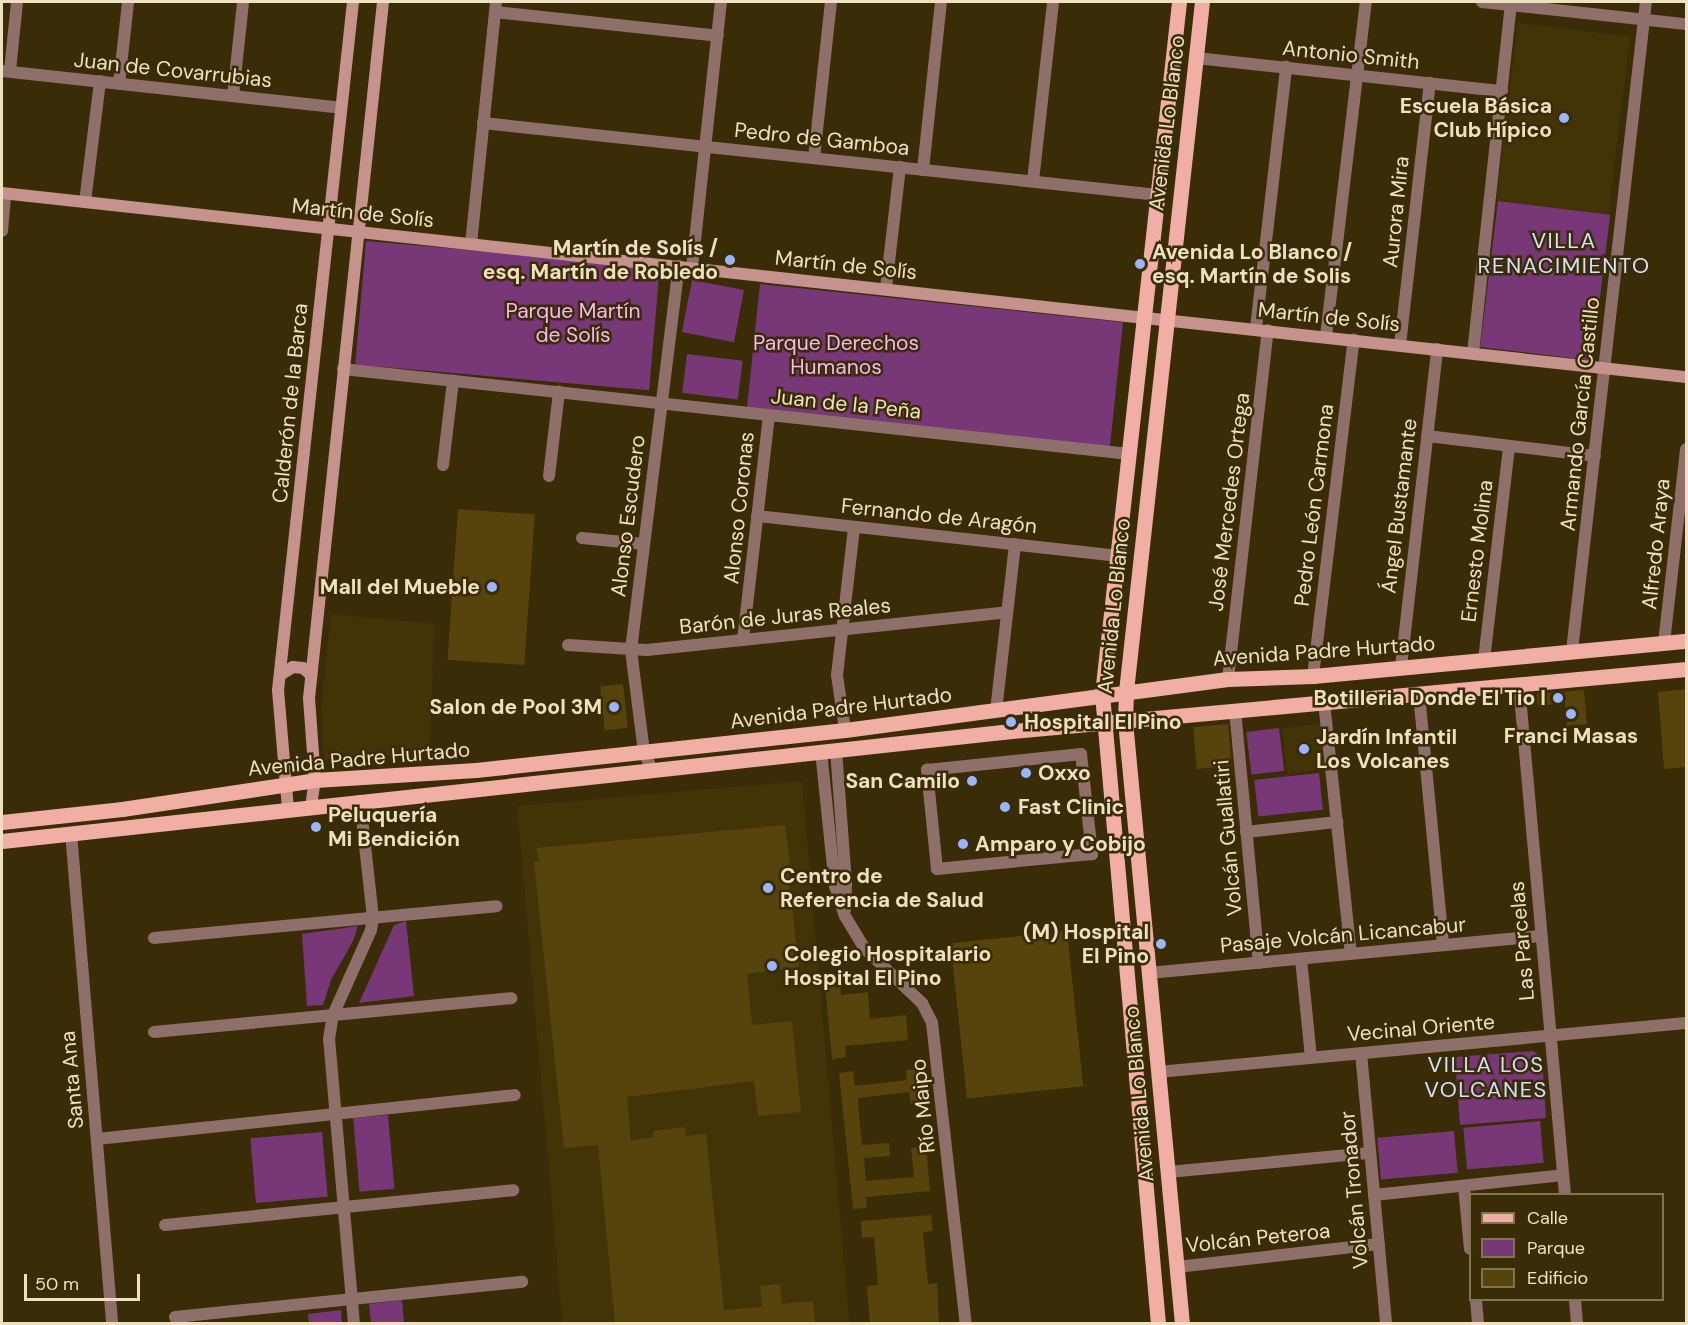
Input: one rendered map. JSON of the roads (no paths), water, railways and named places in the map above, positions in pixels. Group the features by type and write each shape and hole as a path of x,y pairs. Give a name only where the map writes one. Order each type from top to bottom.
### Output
{"main road":[{"name":"Avenida Lo Blanco","path":"1158,1323 1101,694 1179,2"},
{"name":"Avenida Lo Blanco","path":"1182,1323 1125,721 1125,691 1202,2"},
{"name":"Avenida Padre Hurtado","path":"2,822 122,809 315,780 476,770 845,730 996,711 1101,694 1228,679 1312,676 1686,641"},
{"name":"Avenida Padre Hurtado","path":"2,841 828,751 1235,710 1686,669"}],"street":[{"path":"6,71 17,2"},
{"path":"119,84 128,2"},
{"path":"233,96 243,2"},
{"name":"Calderón de la Barca","path":"288,809 278,707 280,675 353,2"},
{"path":"311,807 315,780 309,709 312,675 383,2"},
{"name":"Alonso Escudero","path":"652,770 644,752 631,650 662,404 706,147 721,2"},
{"path":"814,158 831,2"},
{"path":"923,170 941,2"},
{"path":"1033,182 1053,2"},
{"path":"1326,336 1366,2"},
{"path":"1482,2 1559,6 1686,24"},
{"name":"Armando García Castillo","path":"1572,651 1646,2"},
{"path":"1473,353 1511,5"},
{"path":"471,244 495,7 718,36"},
{"name":"Antonio Smith","path":"1196,57 1502,91"},
{"name":"José Mercedes Ortega","path":"1228,679 1286,67"},
{"name":"Juan de Covarrubias","path":"6,71 341,108"},
{"path":"85,202 99,81"},
{"name":"Aurora Mira","path":"1400,345 1430,83"},
{"name":"Pedro de Gamboa","path":"483,123 1158,195"},
{"path":"886,288 900,167"},
{"path":"2,231 3,194"},
{"name":"Martín de Solís","path":"3,194 1166,318 1686,377"},
{"name":"Pedro León Carmona","path":"1312,676 1354,339"},
{"name":"Ángel Bustamante","path":"1401,667 1437,349"},
{"name":"Juan de la Peña","path":"343,369 1129,454"},
{"path":"444,465 453,381"},
{"path":"549,476 559,392"},
{"name":"Alonso Coronas","path":"743,640 769,415"},
{"path":"1427,436 1595,456"},
{"name":"Ernesto Molina","path":"1484,660 1509,446"},
{"name":"Alfredo Araya","path":"1664,643 1686,449"},
{"name":"Fernando de Aragón","path":"757,516 1117,556"},
{"path":"845,730 837,683 854,527"},
{"path":"582,538 644,544"},
{"path":"996,711 1015,544"},
{"name":"Barón de Juras Reales","path":"568,645 631,650 1007,612"},
{"path":"280,675 293,667 303,668 312,675"},
{"name":"Las Parcelas","path":"1519,685 1565,1193"},
{"path":"1419,694 1443,945"},
{"path":"1324,702 1351,954"},
{"name":"Volcán Guallatiri","path":"1235,710 1259,963"},
{"name":"Río Maipo","path":"828,751 835,886 845,916 865,949 922,1003 933,1023 966,1323"},
{"path":"1082,754 1092,854 938,869 927,770 1082,754"},
{"path":"354,1323 329,1039 333,1015 371,930 373,918 360,801"},
{"path":"1246,832 1337,822"},
{"name":"Santa Ana","path":"71,833 112,1323"},
{"path":"154,938 497,906"},
{"name":"Pasaje Volcán Licancabur","path":"1149,973 1541,936"},
{"path":"1301,959 1311,1057"},
{"path":"154,1032 511,998"},
{"name":"Vecinal Oriente","path":"1158,1072 1686,1023"},
{"name":"Volcán Tronador","path":"1361,1053 1386,1323"},
{"path":"97,1139 514,1095"},
{"path":"1168,1172 1370,1153"},
{"path":"1374,1195 1563,1175"},
{"path":"1464,1186 1469,1238"},
{"path":"165,1225 513,1190"},
{"name":"Volcán Peteroa","path":"1177,1267 1378,1244"},
{"path":"175,1317 522,1282"},
{"path":"1476,1301 1478,1323"},
{"path":"1575,1301 1577,1323"}],"place":[{"name":"Escuela Básica Club Hípico","path":"1564,118"},
{"name":"Martín de Solís / esq. Martín de Robledo","path":"730,260"},
{"name":"Avenida Lo Blanco / esq. Martín de Solis","path":"1140,264"},
{"name":"Mall del Mueble","path":"492,587"},
{"name":"Botilleria Donde El Tio I","path":"1558,698"},
{"name":"Salon de Pool 3M","path":"614,707"},
{"name":"Franci Masas","path":"1571,714"},
{"name":"Hospital El Pino","path":"1011,722"},
{"name":"Jardín Infantil Los Volcanes","path":"1304,749"},
{"name":"Oxxo","path":"1026,773"},
{"name":"San Camilo","path":"972,781"},
{"name":"Fast Clinic","path":"1005,807"},
{"name":"Peluquería Mi Bendición","path":"316,827"},
{"name":"Amparo y Cobijo","path":"963,844"},
{"name":"Centro de Referencia de Salud","path":"768,888"},
{"name":"(M) Hospital El Pino","path":"1161,944"},
{"name":"Colegio Hospitalario Hospital El Pino","path":"772,966"}],"district":[{"name":"VILLA RENACIMIENTO","path":"1564,252"},
{"name":"VILLA LOS VOLCANES","path":"1486,1076"}],"park label":[{"name":"Parque Martín de Solís","path":"573,323"},
{"name":"Parque Derechos Humanos","path":"836,355"}]}
